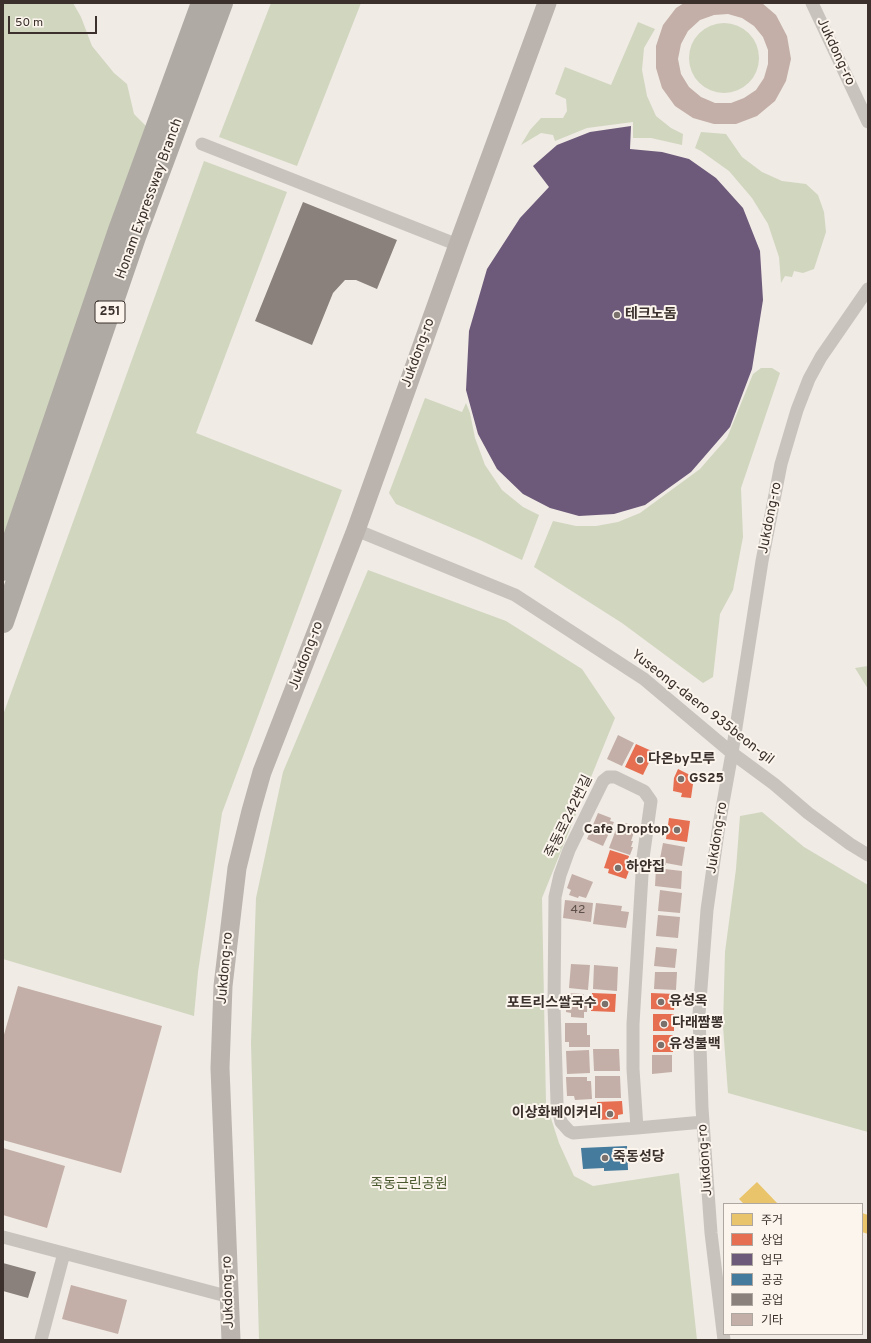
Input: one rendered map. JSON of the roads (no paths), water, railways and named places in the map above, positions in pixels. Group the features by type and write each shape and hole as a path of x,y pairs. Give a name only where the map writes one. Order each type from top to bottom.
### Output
{"highway":[{"name":"Honam Expressway Branch","path":"3,570 118,230 202,3"},
{"name":"Honam Expressway Branch","path":"3,622 135,237 222,3"}],"street":[{"name":"Jukdong-ro","path":"231,1340 220,1068 223,986 237,868 262,772 356,530 458,245 547,3"},
{"name":"Jukdong-ro","path":"812,3 868,122"},
{"path":"202,144 458,245"},
{"name":"Jukdong-ro","path":"723,1332 711,1233 703,1122 699,1014 707,910 719,826 765,547 781,464 793,423 809,378 821,357 868,289"},
{"name":"Yuseong-daero 935beon-gil","path":"356,530 515,595 644,679 732,753 774,784 808,813 850,844 868,855"},
{"name":"죽동로242번길","path":"637,1128 633,1069 633,1024 643,858 651,801 644,791 615,777 608,777 603,781 569,850 560,875 555,898 554,1005 557,1103 561,1122 569,1131 573,1132 637,1128 703,1122"},
{"path":"3,1237 230,1298"},
{"path":"41,1340 64,1253"}],"place":[{"name":"테크노돔","path":"617,315"},
{"name":"다온by모루","path":"640,760"},
{"name":"GS25","path":"681,779"},
{"name":"Cafe Droptop","path":"677,830"},
{"name":"하얀집","path":"618,868"},
{"name":"유성옥","path":"661,1002"},
{"name":"포트리스쌀국수","path":"605,1004"},
{"name":"다래짬뽕","path":"664,1024"},
{"name":"유성불백","path":"661,1045"},
{"name":"이상화베이커리","path":"610,1114"},
{"name":"죽동성당","path":"605,1158"}],"park label":[{"name":"죽동근린공원","path":"409,1185"}]}
